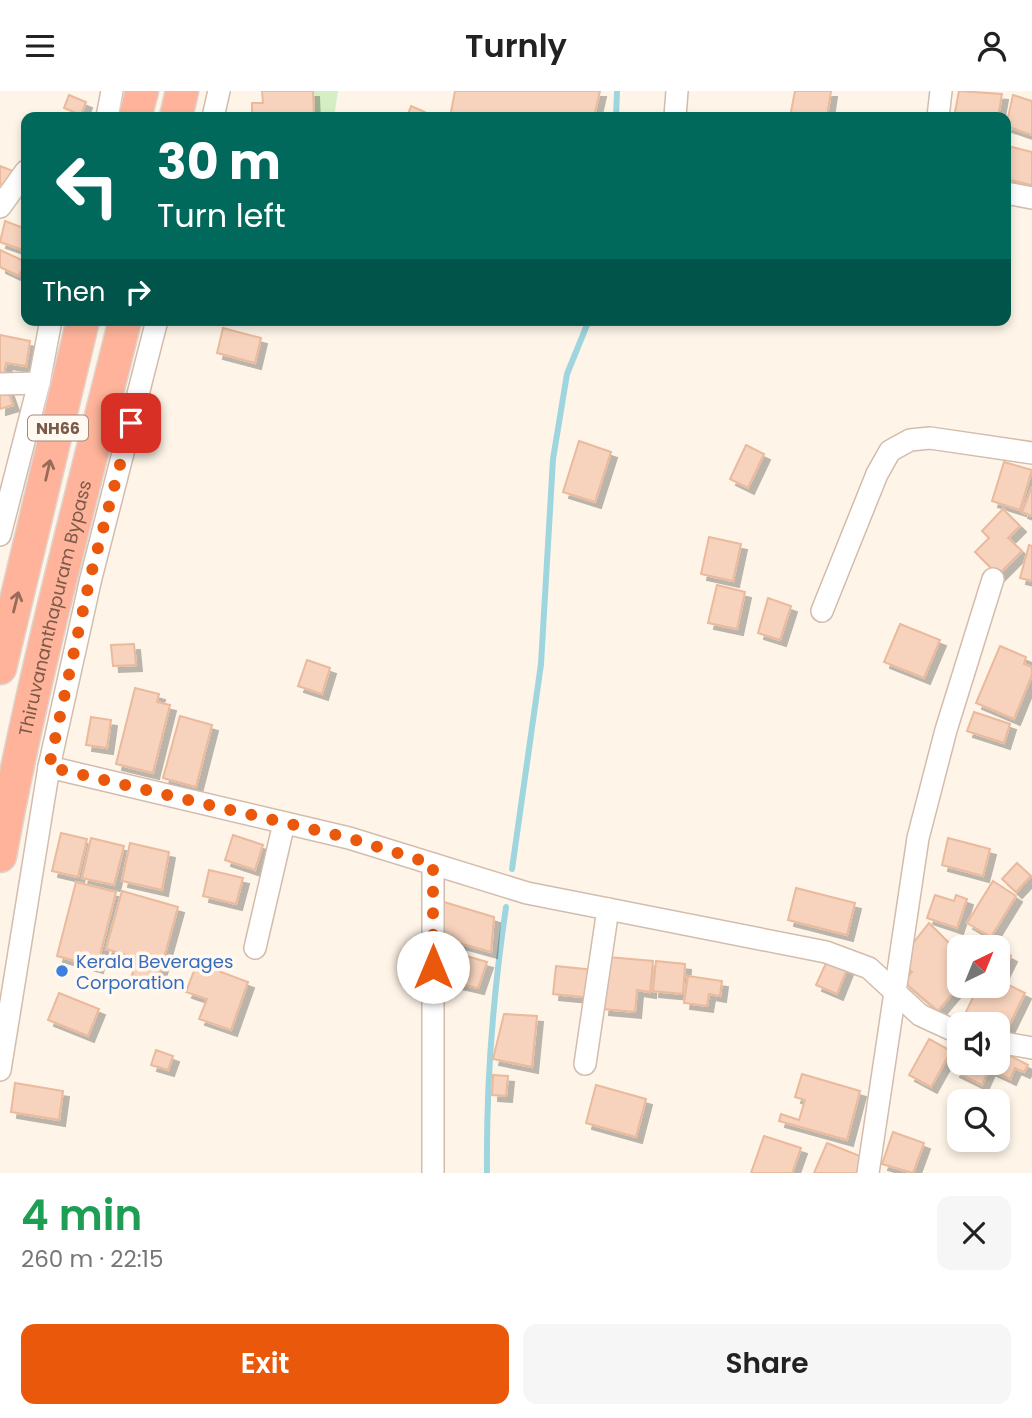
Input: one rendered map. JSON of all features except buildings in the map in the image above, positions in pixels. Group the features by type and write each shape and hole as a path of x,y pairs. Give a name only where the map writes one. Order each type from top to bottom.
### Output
{"highway":[{"path":"136,112 142,91"},
{"path":"177,112 182,91"},
{"name":"Thiruvananthapuram Bypass","path":"0,668 82,326"},
{"name":"Thiruvananthapuram Bypass","path":"0,856 16,768 65,552 123,326"}],"street":[{"path":"108,112 112,91"},
{"path":"214,112 219,91"},
{"path":"675,112 677,91"},
{"path":"939,112 941,91"},
{"path":"0,207 21,178"},
{"path":"1011,194 1032,198"},
{"path":"0,535 39,383 50,326"},
{"name":"Thiruvananthapuram Bypass","path":"0,1070 49,767 90,578 155,326"},
{"path":"0,384 39,383"},
{"path":"822,611 877,474 890,451 910,440 930,437 1032,453"},
{"path":"868,1173 918,838 946,730 993,579"},
{"path":"49,767 349,838 527,893 826,952 869,968 895,989 920,1015 947,1027"},
{"path":"255,948 284,823"},
{"path":"433,864 433,1173"},
{"path":"585,1064 608,909"},
{"path":"1010,1044 1032,1048"}],"green space":[{"path":"275,91 338,91 335,112 273,112"}],"waterway":[{"path":"616,112 617,91"},
{"path":"512,869 541,664 553,459 567,374 587,326"},
{"path":"487,1173 491,1039 506,907"}],"place":[{"name":"Kerala Beverages Corporation","path":"62,971"}],"route":[{"path":"131,423 90,578 49,767 349,838 433,864 433,967"}]}
